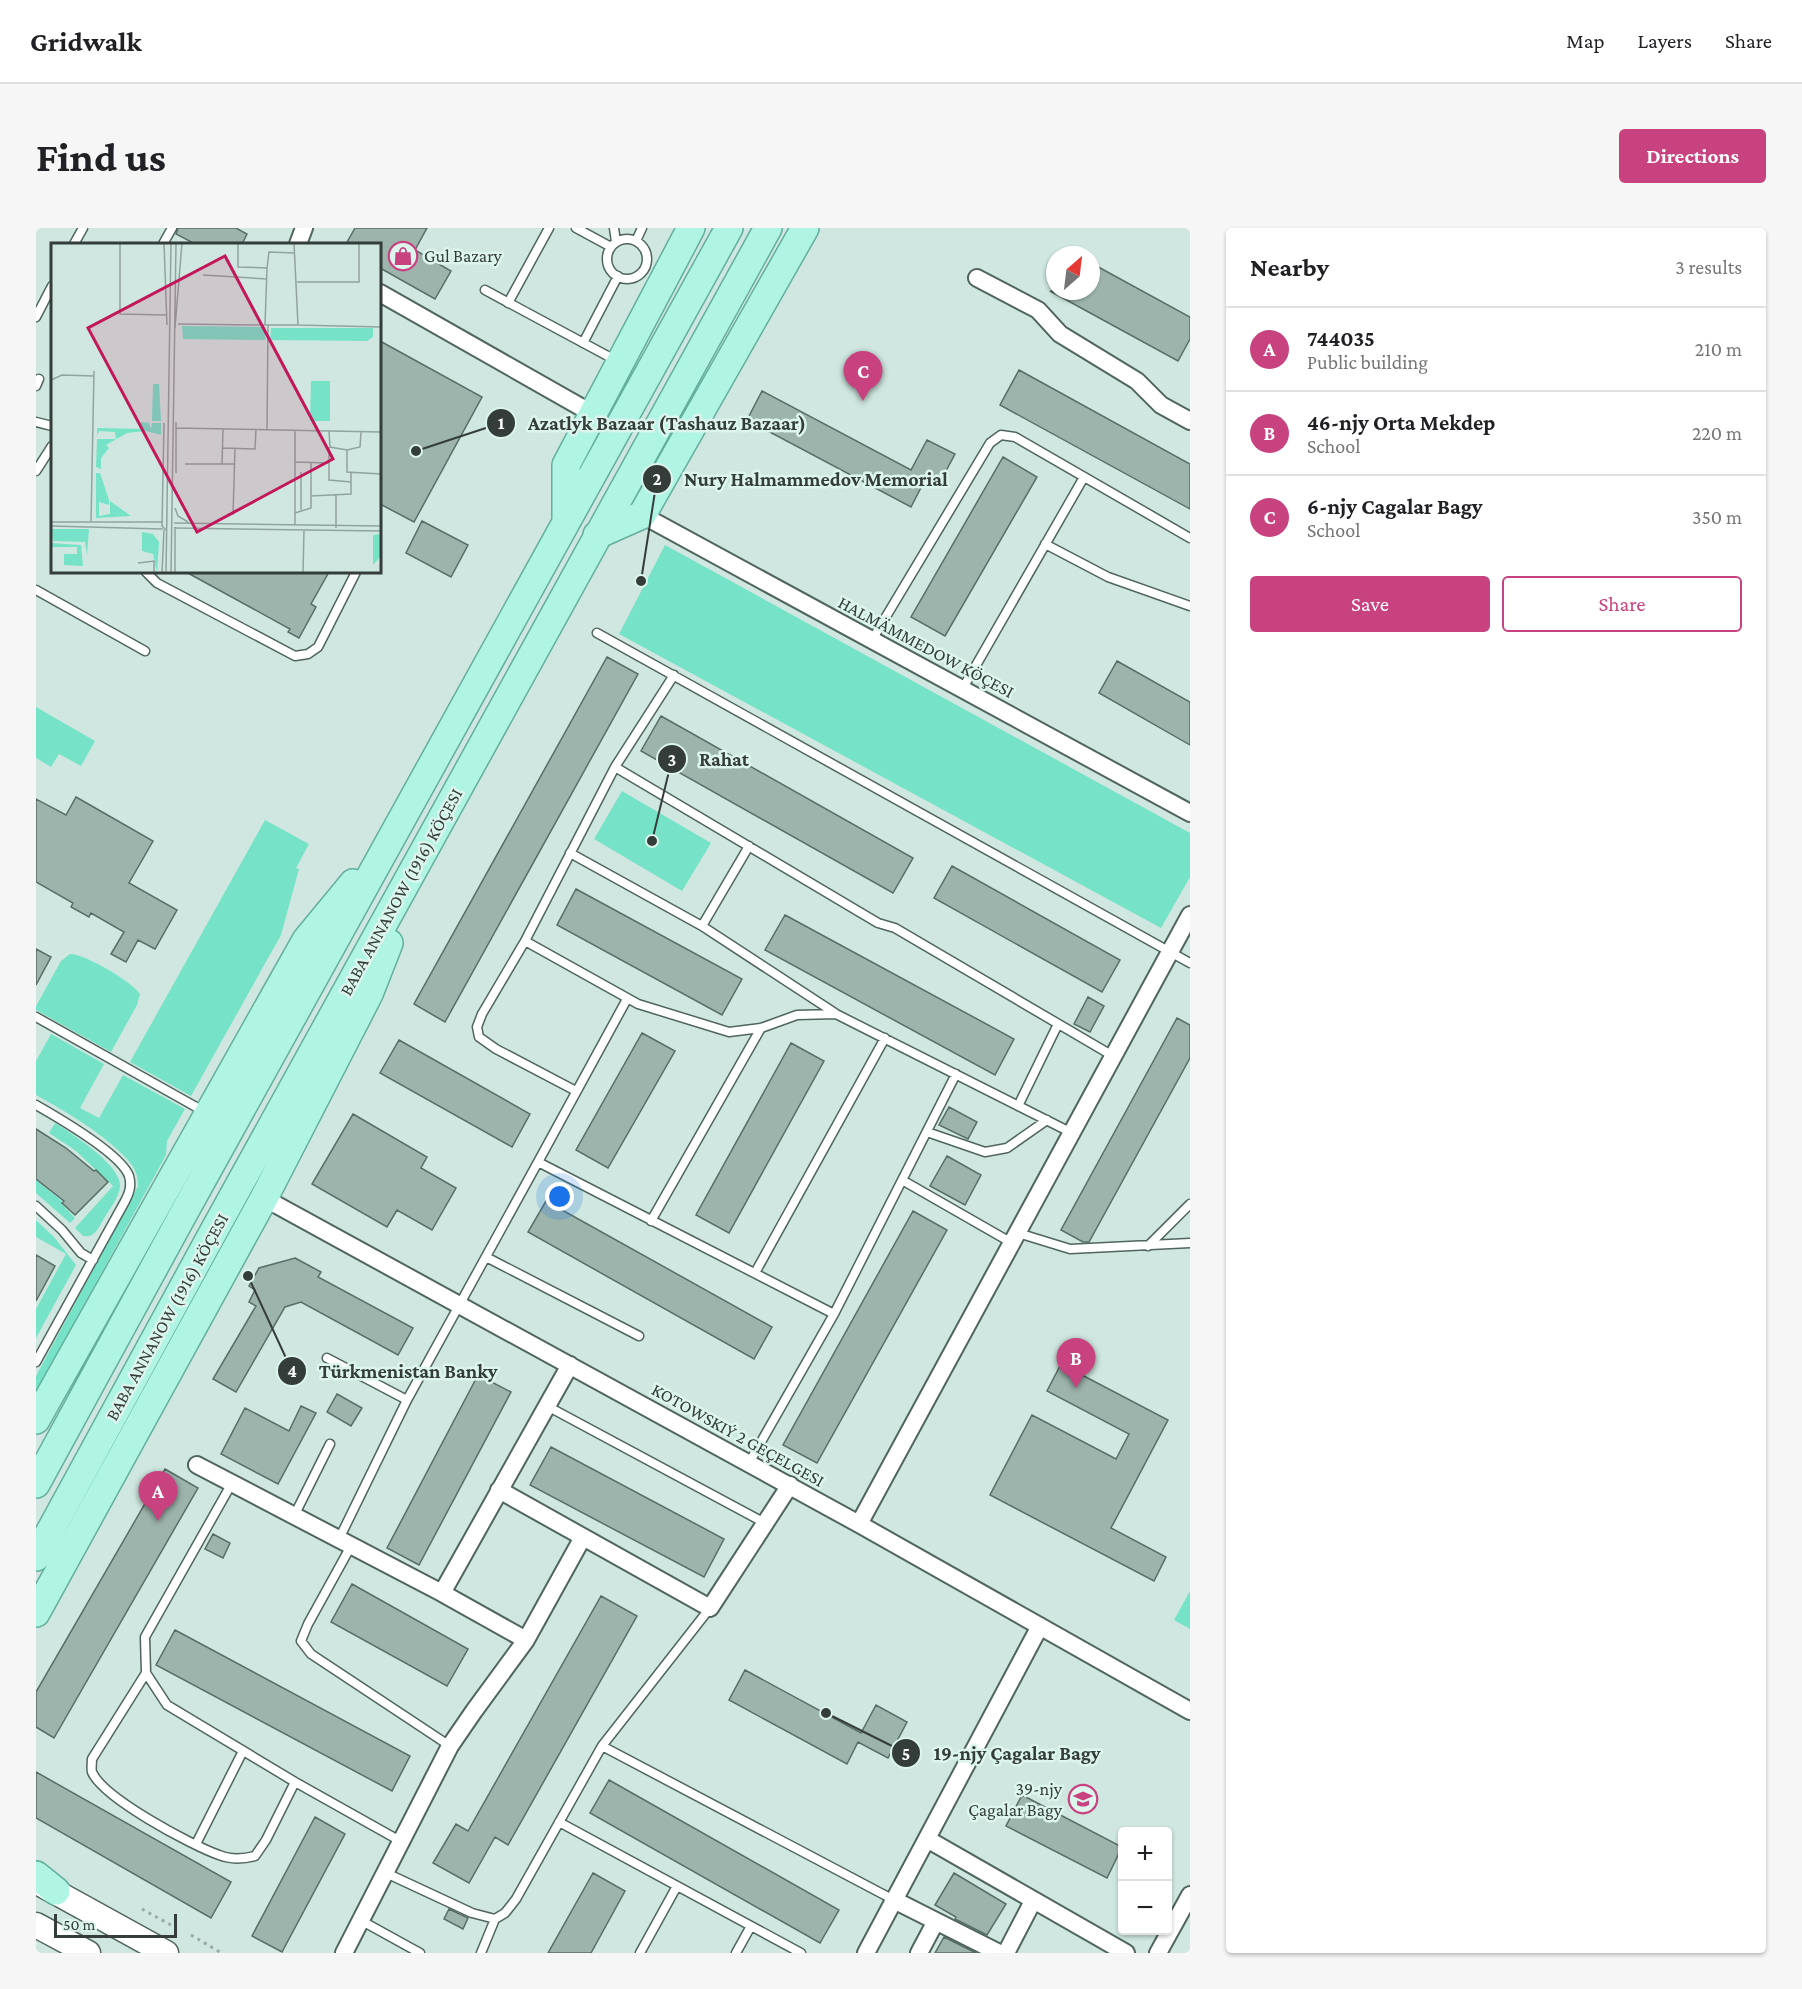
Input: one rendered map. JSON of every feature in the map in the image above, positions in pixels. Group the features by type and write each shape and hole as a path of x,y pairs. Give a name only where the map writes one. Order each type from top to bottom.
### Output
{"main road":[{"path":"566,526 566,465 691,228"},
{"name":"BABA ANNANOW (1916) KÖÇESI","path":"36,1485 729,228"},
{"name":"BABA ANNANOW (1916) KÖÇESI","path":"36,1557 768,228"},
{"path":"597,536 642,515 805,228"},
{"path":"36,1420 306,940 394,834"},
{"path":"36,1613 264,1198 369,994 426,848"},
{"path":"43,1882 166,1953"},
{"path":"36,1925 88,1953"}],"street":[{"path":"298,243 304,228"},
{"path":"977,278 1038,310 1060,334 1137,381 1161,405 1190,421"},
{"path":"381,294 593,414"},
{"name":"HALMÄMMEDOW KÖÇESI","path":"642,515 1190,813"},
{"path":"860,1524 1190,915"},
{"name":"KOTOWSKIÝ 2 GEÇELGESI","path":"264,1198 790,1485 1190,1711"},
{"path":"442,1593 570,1365"},
{"path":"197,1465 442,1593 526,1640"},
{"path":"499,1490 710,1608 790,1485"},
{"path":"344,1953 450,1746 526,1640 584,1537"},
{"path":"866,1953 1040,1626"},
{"path":"927,1839 1126,1953"},
{"path":"1158,1953 1190,1895"},
{"path":"894,1900 999,1953"},
{"path":"1006,1953 1033,1900"},
{"path":"919,1953 936,1921"}],"lane":[{"path":"75,243 83,228"},
{"path":"164,243 172,228"},
{"path":"508,303 549,228"},
{"path":"576,228 613,244"},
{"path":"613,244 622,239 636,241 645,251 646,264 638,275 631,278 618,276 612,272 607,260 613,244 614,228"},
{"path":"636,241 642,228"},
{"path":"583,343 618,276"},
{"path":"36,317 51,288"},
{"path":"486,290 620,362"},
{"path":"36,422 51,426"},
{"path":"872,640 990,443 1001,435 1015,437 1190,538"},
{"path":"36,471 51,448"},
{"path":"963,688 1084,477"},
{"path":"1045,544 1108,577 1190,606"},
{"path":"147,573 157,583 295,656 308,654 318,647 355,573"},
{"path":"36,590 146,651"},
{"path":"597,633 1190,963"},
{"path":"576,1091 496,1049 479,1037 477,1027 482,1014 525,941 615,767 674,675"},
{"path":"615,767 878,922 895,928 1113,1056"},
{"path":"702,926 749,846"},
{"path":"570,853 702,926 836,1014 1072,1133"},
{"path":"525,941 638,1005 729,1032 760,1028 797,1015 836,1014"},
{"path":"450,1746 311,1654 301,1641 407,1400 627,999"},
{"path":"36,1017 208,1114"},
{"path":"1018,1106 1058,1024"},
{"path":"651,1221 760,1028"},
{"path":"755,1273 885,1038"},
{"path":"749,1463 834,1314 956,1074"},
{"path":"36,1105 104,1150 121,1165 129,1177 130,1191 36,1362"},
{"path":"927,1132 985,1152 1006,1148 1047,1120"},
{"path":"537,1162 834,1314"},
{"path":"902,1180 1015,1238 1070,1249 1190,1243"},
{"path":"1148,1246 1190,1204"},
{"path":"36,1206 62,1230 81,1253 93,1260"},
{"path":"486,1257 639,1336"},
{"path":"327,1358 407,1400"},
{"path":"547,1406 765,1523"},
{"path":"294,1516 330,1443"},
{"path":"232,1483 144,1637 146,1673 167,1704 295,1782 402,1842"},
{"path":"481,1953 495,1919 505,1913 516,1899 602,1746 710,1608"},
{"path":"146,1673 92,1759 92,1772 106,1790 159,1826 220,1856 241,1859 255,1856 267,1840 295,1782"},
{"path":"602,1746 894,1900"},
{"path":"196,1844 243,1751"},
{"path":"559,1822 801,1953"},
{"path":"386,1872 472,1913 495,1919"},
{"path":"640,1953 677,1886"},
{"path":"362,1921 420,1953"},
{"path":"736,1953 751,1926"}],"path":[{"path":"142,1909 171,1925"},
{"path":"190,1935 220,1952"}],"green space":[{"path":"665,545 1190,833 1190,877 1161,928 619,634"},
{"path":"36,707 95,741 81,766 59,754 51,767 36,758"},
{"path":"622,791 711,843 682,891 594,839"},
{"path":"265,820 309,844 296,868 299,869 281,935 191,1096 130,1062"},
{"path":"70,954 85,958 107,969 140,994 137,1005 111,1052 36,1010 36,1006 61,961"},
{"path":"51,1034 104,1064 80,1108 99,1118 123,1075 185,1109 167,1141 166,1155 36,1392 36,1376 138,1186 133,1166 112,1144 74,1117 36,1095 36,1061"},
{"path":"55,1123 95,1151 119,1179 120,1187 116,1200 97,1230 90,1236 83,1236 75,1228 113,1186 76,1151 49,1133"},
{"path":"36,1180 62,1201 61,1203 75,1218 70,1223 36,1193"},
{"path":"36,1220 54,1237 76,1265 36,1338 36,1309 66,1254 36,1237"},
{"path":"1190,1591 1190,1629 1174,1620"}],"building":[{"path":"178,228 236,228 247,234 242,243 193,243 176,234"},
{"name":"Gul Bazary","path":"355,228 427,228 415,250 451,271 435,299 381,269 381,243 347,243"},
{"path":"1100,268 1190,317 1190,339 1178,361 1066,300 1100,300"},
{"path":"381,342 482,397 414,522 381,505"},
{"path":"1019,370 1190,464 1190,509 1000,405"},
{"path":"762,391 911,470 927,440 955,454 940,482 927,476 911,507 747,420"},
{"path":"1003,457 1037,477 945,636 911,617"},
{"path":"422,521 468,545 451,577 406,553"},
{"path":"188,573 328,573 311,604 316,607 299,638 288,632 290,629"},
{"path":"607,657 638,674 445,1022 414,1004"},
{"path":"1117,661 1190,702 1190,745 1099,693"},
{"path":"661,716 913,858 893,893 641,751"},
{"path":"76,797 153,841 129,883 177,910 155,949 138,940 126,962 111,954 124,932 91,913 89,917 71,907 73,903 36,882 36,799 66,815"},
{"path":"952,866 1120,960 1102,992 934,898"},
{"path":"576,889 742,979 722,1015 557,925"},
{"path":"785,915 1014,1039 995,1075 765,950"},
{"path":"36,949 51,957 36,985"},
{"path":"1088,997 1104,1006 1090,1032 1074,1024"},
{"path":"1177,1018 1190,1025 1190,1058 1089,1242 1083,1242 1061,1230"},
{"path":"642,1033 675,1051 608,1168 576,1150"},
{"path":"399,1040 530,1114 512,1147 380,1073"},
{"path":"791,1043 824,1061 729,1233 696,1215"},
{"path":"949,1107 977,1122 968,1139 939,1125"},
{"path":"353,1114 427,1157 421,1168 456,1188 432,1230 397,1210 387,1227 312,1184"},
{"path":"36,1129 66,1148 94,1171 96,1170 108,1182 75,1215 62,1203 64,1201 36,1179"},
{"path":"947,1156 981,1175 965,1205 930,1186"},
{"path":"546,1201 772,1327 754,1359 528,1232"},
{"path":"913,1211 947,1230 817,1463 783,1445"},
{"path":"36,1255 55,1266 36,1301"},
{"path":"295,1258 321,1272 318,1277 413,1328 398,1355 301,1302 285,1307 236,1392 213,1379 256,1306 249,1302 255,1290 249,1286 259,1268"},
{"path":"1061,1364 1168,1420 1111,1528 1166,1557 1154,1581 990,1495 1032,1415 1116,1459 1129,1434 1047,1391"},
{"path":"478,1375 511,1392 419,1565 387,1548"},
{"path":"337,1394 362,1408 351,1426 327,1412"},
{"path":"301,1406 316,1413 278,1484 221,1454 245,1408 289,1431"},
{"path":"551,1447 724,1539 704,1577 530,1485"},
{"path":"165,1469 198,1488 54,1738 36,1727 36,1692"},
{"path":"213,1534 230,1543 223,1558 205,1549"},
{"path":"352,1584 468,1649 447,1686 331,1622"},
{"path":"601,1596 637,1616 508,1845 495,1837 469,1883 433,1863 456,1824 468,1831"},
{"path":"175,1630 410,1756 392,1791 156,1665"},
{"path":"745,1670 861,1733 876,1705 907,1722 888,1758 858,1742 847,1764 729,1700"},
{"path":"36,1772 231,1882 211,1918 36,1818"},
{"path":"609,1780 839,1910 820,1943 590,1813"},
{"path":"1022,1795 1118,1845 1118,1855 1107,1878 1006,1826"},
{"path":"315,1817 345,1834 282,1952 252,1936"},
{"path":"593,1873 625,1891 591,1953 548,1953"},
{"path":"954,1873 1006,1904 987,1935 955,1919 956,1917 935,1905"},
{"path":"449,1909 468,1918 463,1929 444,1919"},
{"path":"944,1937 976,1953 935,1953"}],"place":[{"name":"Gul Bazary","path":"403,256"},
{"name":"6-njy Cagalar Bagy","path":"863,401"},
{"name":"Azatlyk Bazaar (Tashauz Bazaar)","path":"416,451"},
{"name":"Nury Halmammedov Memorial","path":"641,581"},
{"name":"Rahat","path":"652,841"},
{"name":"Türkmenistan Banky","path":"248,1276"},
{"name":"46-njy Orta Mekdep","path":"1076,1388"},
{"name":"744035","path":"158,1521"},
{"name":"19-njy Çagalar Bagy","path":"826,1713"},
{"name":"39-njy Çagalar Bagy","path":"1083,1799"}]}
